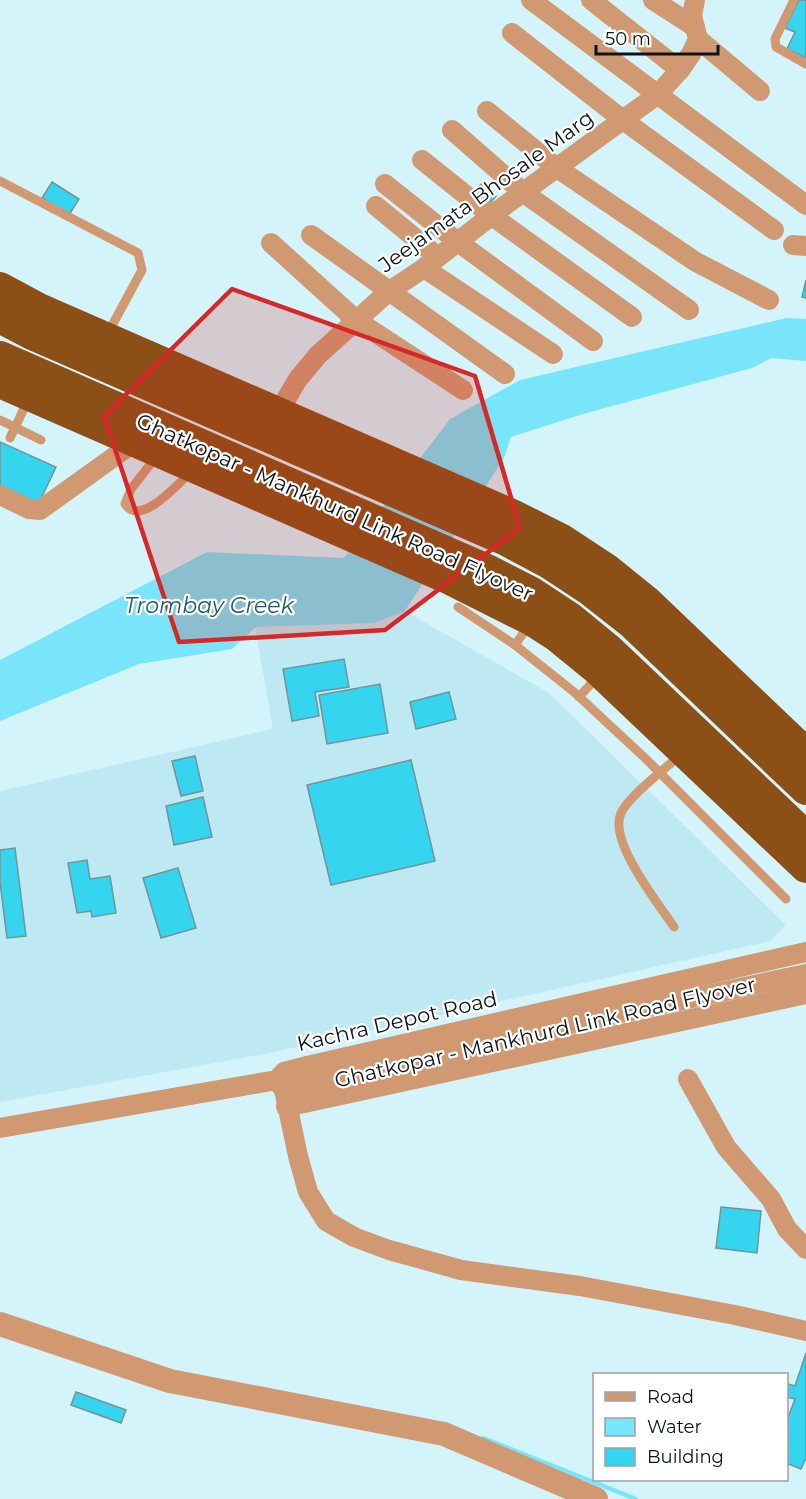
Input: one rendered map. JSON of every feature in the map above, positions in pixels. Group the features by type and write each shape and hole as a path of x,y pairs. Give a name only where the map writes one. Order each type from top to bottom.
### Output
{"highway":[{"path":"0,288 41,310 514,516 562,540 606,569 648,603 806,754"},
{"path":"41,310 9,380 148,447 446,577 532,620 557,636 601,672 806,867"},
{"name":"Ghatkopar - Mankhurd Link Road Flyover","path":"0,317 30,333 504,539 549,563 590,590 632,623 806,789"},
{"name":"Ghatkopar - Mankhurd Link Road Flyover","path":"9,380 489,571 532,593 570,618 609,650 806,837"}],"street":[{"path":"531,0 806,205"},
{"path":"591,0 680,70"},
{"path":"653,0 696,33 760,91"},
{"name":"Jeejamata Bhosale Marg","path":"278,413 298,379 318,355 388,292 657,95 680,70 696,33 692,16 695,0"},
{"path":"512,33 623,120 774,230"},
{"path":"487,111 557,168 696,262 769,300"},
{"path":"452,130 524,193 689,310"},
{"path":"422,160 492,216 632,316"},
{"path":"385,184 458,242 593,341"},
{"path":"376,206 431,262 553,354"},
{"path":"311,235 505,374"},
{"path":"271,243 356,320 463,390"},
{"path":"0,495 29,509 40,510 148,447"},
{"name":"Kachra Depot Road","path":"0,1128 283,1092 284,1072 307,1065 806,952"},
{"name":"Ghatkopar - Mankhurd Link Road Flyover","path":"283,1092 588,1020 806,974"},
{"path":"806,994 283,1092 308,1192 326,1221 354,1237 389,1250 461,1270 591,1288 806,1331"},
{"path":"688,1079 726,1147 771,1199 788,1229 806,1249"},
{"path":"0,1324 170,1381 444,1434 596,1499"}],"lane":[{"path":"794,0 775,39 776,47 806,64"},
{"path":"0,181 138,253 142,270 105,338"},
{"path":"9,380 15,428 10,438"},
{"path":"0,420 41,440"},
{"path":"148,447 125,504 129,509 139,512 149,508 196,468"},
{"path":"458,607 514,645 579,697 660,773 786,898"},
{"path":"514,645 532,620"},
{"path":"579,697 601,672"},
{"path":"674,927 626,854 617,823 622,811 639,792 684,752"}],"highlighted area":[{"path":"232,289 475,376 520,528 385,630 179,642 104,416"}],"shaded area":[{"path":"405,611 549,693 786,925 771,941 270,1053 0,1102 0,791 273,729 255,627 374,623"}],"water":[{"name":"Trombay Creek","path":"787,318 806,319 806,361 771,358 752,368 583,414 511,437 504,458 405,611 374,623 256,627 232,649 139,664 0,721 0,660 207,552 344,558 450,419 520,380"}],"building":[{"path":"799,0 806,0 806,58 787,49 795,32 785,28"},
{"path":"52,182 79,199 69,215 42,198"},
{"path":"481,184 496,196 486,208 471,196"},
{"path":"806,280 806,298 802,297"},
{"path":"0,442 56,467 38,505 0,486"},
{"path":"344,659 349,687 315,692 319,716 292,721 283,669"},
{"path":"380,684 388,733 327,744 319,695"},
{"path":"449,692 456,719 416,729 410,702"},
{"path":"195,756 203,791 181,796 172,761"},
{"path":"411,760 435,861 331,885 307,785"},
{"path":"203,797 212,837 174,845 166,806"},
{"path":"15,848 26,936 7,938 0,882 0,850"},
{"path":"87,860 90,879 110,876 116,913 92,917 91,911 77,913 68,863"},
{"path":"178,868 196,928 161,938 143,878"},
{"path":"721,1207 761,1211 757,1253 716,1248"},
{"path":"806,1353 806,1458 801,1469 788,1464 788,1418 795,1399 788,1397 788,1384 795,1386"},
{"path":"76,1392 126,1410 121,1423 71,1405"}],"waterway":[{"path":"483,1438 636,1499"}]}
